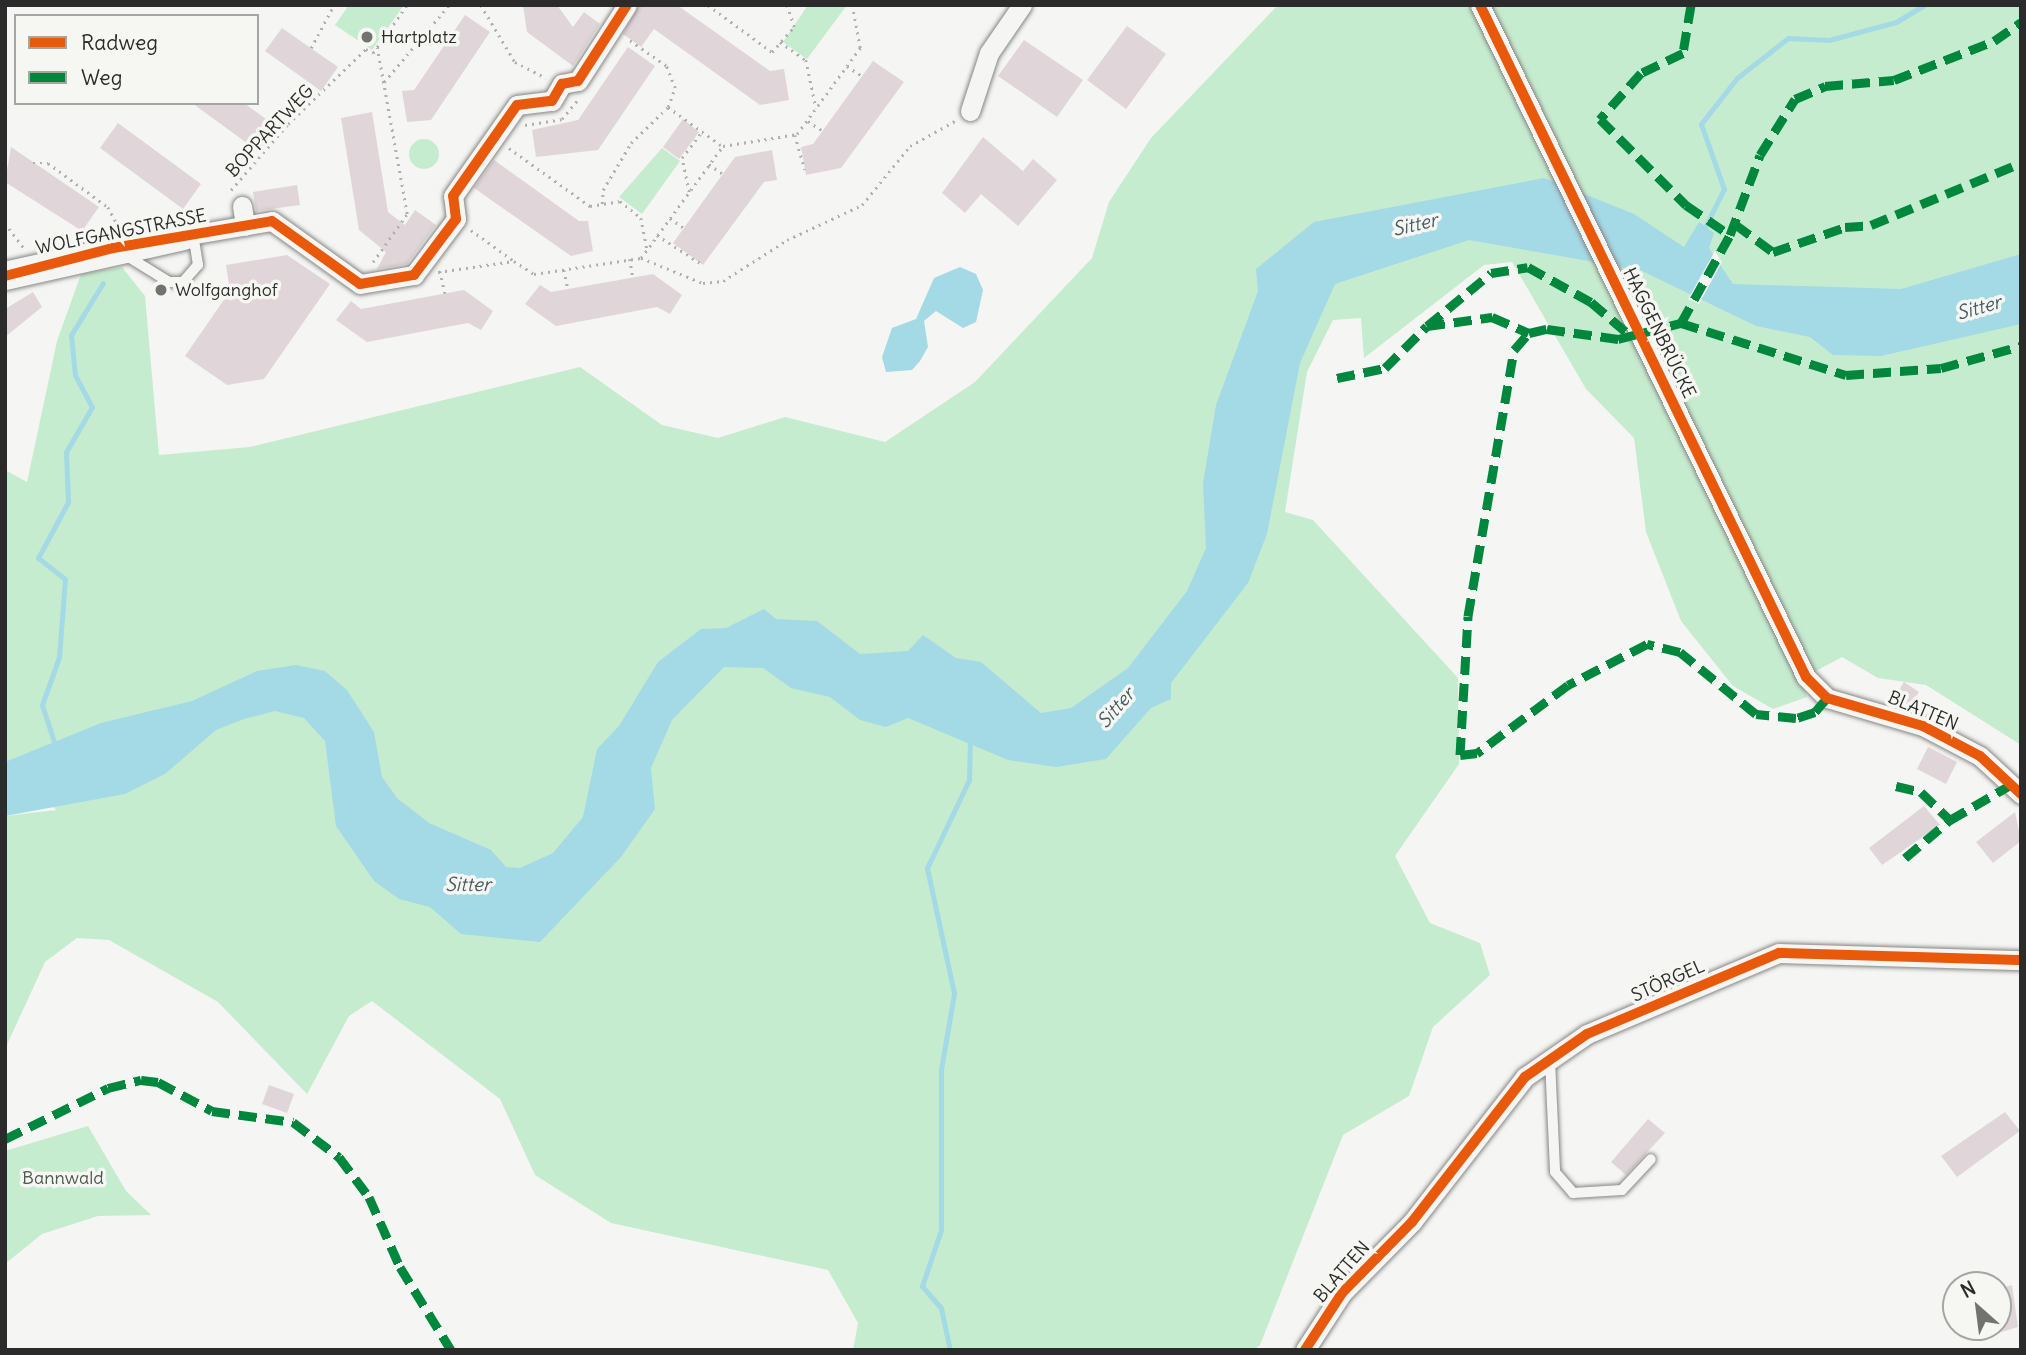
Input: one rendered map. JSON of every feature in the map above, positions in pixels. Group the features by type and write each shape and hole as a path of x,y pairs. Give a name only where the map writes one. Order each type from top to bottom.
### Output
{"street":[{"path":"414,275 456,219 453,196 517,105 552,101 562,84 578,81 627,5"},
{"path":"970,111 989,53 1022,5"},
{"name":"HAGGENBRÜCKE","path":"1480,5 1806,677"},
{"path":"237,228 242,206"},
{"name":"WOLFGANGSTRASSE","path":"5,276 117,242 184,236 272,221 360,284 414,275"},
{"name":"BLATTEN","path":"1806,677 1827,698 1911,722 1980,756 2021,794"},
{"name":"STÖRGEL","path":"1412,1222 1525,1077 1549,1056 1779,954 2021,960"},
{"name":"BLATTEN","path":"1305,1350 1342,1293 1412,1222"}],"lane":[{"path":"117,242 176,283 191,278 198,265 195,246 184,236"},
{"path":"1549,1056 1555,1172 1573,1193 1622,1190 1651,1159"}],"path":[{"path":"311,48 334,5"},
{"path":"384,82 449,5"},
{"path":"481,5 515,62 562,84"},
{"path":"575,5 597,5"},
{"path":"708,5 772,52 794,24 787,5"},
{"path":"641,258 723,146 795,135 808,121 860,48 852,5"},
{"path":"602,204 603,190 631,143 668,107 675,88 670,71 625,38"},
{"path":"780,43 806,60 816,108"},
{"path":"370,266 407,214 377,47"},
{"path":"847,66 862,76"},
{"path":"668,107 723,146"},
{"path":"456,219 534,274 641,258 703,283 723,281 787,240 862,205 910,146 970,111"},
{"path":"808,121 822,131"},
{"path":"689,192 682,157 702,131"},
{"path":"795,135 805,170"},
{"path":"495,138 590,205 620,201 641,218 647,249"},
{"path":"33,163 48,163 76,188 114,212 117,242"},
{"path":"709,164 723,174"},
{"path":"670,218 684,228"},
{"path":"5,223 29,257"},
{"path":"657,235 700,263"},
{"path":"630,260 633,277"},
{"path":"414,275 514,261"},
{"path":"564,270 568,289"},
{"path":"440,271 445,293"}],"green space":[{"name":"Hartplatz","path":"349,5 404,5 372,50 335,25"},
{"path":"808,5 847,5 807,59 783,42"},
{"path":"1278,5 2021,5 2021,745 1926,685 1878,678 1842,657 1801,679 1807,697 1773,709 1733,686 1681,621 1646,532 1634,438 1586,389 1512,262 1484,265 1364,358 1361,318 1333,320 1307,372 1285,512 1313,520 1458,678 1459,764 1395,856 1430,923 1480,943 1490,975 1433,1027 1409,1096 1343,1135 1260,1345 1253,1350 853,1350 858,1323 828,1270 611,1223 535,1175 500,1099 372,1001 349,1016 307,1094 218,1002 109,940 77,938 45,962 5,1049 5,816 56,810 19,759 5,762 5,470 27,482 57,341 81,274 122,267 145,296 159,455 250,447 580,367 662,425 718,438 785,417 885,442 975,382 1092,258 1109,202 1151,138"},
{"path":"424,139 435,143 439,154 435,165 424,169 413,165 409,154 413,143"},
{"path":"662,148 680,161 642,214 619,197"},
{"name":"Bannwald","path":"88,1126 126,1191 151,1215 98,1216 42,1234 5,1264 5,1151"}],"water":[{"name":"Sitter","path":"1544,178 1634,214 1684,247 1699,222 1714,233 1709,248 1733,284 1901,289 2021,254 2021,324 1881,356 1833,355 1810,337 1756,326 1640,270 1469,240 1335,284 1300,363 1267,534 1248,583 1171,683 1171,699 1151,708 1106,759 1056,767 1008,760 908,718 886,727 860,720 830,697 791,688 763,668 724,667 672,720 651,768 655,809 621,857 540,942 461,934 430,907 399,899 374,881 336,826 325,741 304,718 275,711 216,730 165,774 125,794 5,816 5,762 101,723 192,701 257,671 296,665 325,671 347,690 374,732 382,777 397,798 429,823 491,850 506,867 520,868 553,853 583,817 597,749 619,726 658,662 701,629 726,628 764,609 776,619 817,621 860,654 908,651 923,635 956,658 981,662 1041,713 1071,708 1128,668 1187,591 1206,548 1203,483 1216,405 1258,291 1256,269 1314,222"},
{"path":"960,267 976,274 983,290 976,322 963,328 936,311 924,321 928,347 920,361 912,370 886,372 882,357 892,328 916,319 934,278"}],"pier":[{"path":"1715,251 1722,262 1699,304 1688,299"}],"building":[{"path":"523,5 557,5 573,27 584,12 600,24 573,66 527,32"},
{"path":"639,5 677,5 770,71 784,69 789,100 760,105 654,29 641,47 623,34"},
{"path":"465,15 490,32 431,120 407,122 402,91 414,90"},
{"path":"1127,26 1166,54 1126,109 1087,80"},
{"path":"282,28 338,67 321,91 265,51"},
{"path":"1024,40 1083,80 1057,117 998,76"},
{"path":"628,47 655,66 598,150 536,157 532,130 578,120"},
{"path":"873,61 904,82 841,168 806,175 801,147 813,144"},
{"path":"195,105 247,105 277,127 259,152"},
{"path":"372,112 388,212 405,225 415,210 436,225 407,264 377,269 386,252 359,230 341,118"},
{"path":"683,119 699,132 679,159 663,147"},
{"path":"118,123 201,184 183,209 100,148"},
{"path":"983,137 1023,171 1033,159 1057,180 1018,226 981,194 965,213 942,193"},
{"path":"11,147 99,207 82,231 5,182"},
{"path":"772,150 777,180 764,182 703,265 673,243 735,157"},
{"path":"494,160 579,221 588,221 593,251 571,256 474,188"},
{"path":"297,185 300,205 256,211 253,192"},
{"path":"287,255 330,284 264,379 227,385 185,356 230,291 226,265"},
{"path":"653,274 682,295 670,314 657,307 556,326 525,304 540,285 551,292"},
{"path":"464,290 493,311 481,330 468,323 367,342 336,320 351,301 361,309"},
{"path":"33,292 42,307 5,337 5,309"},
{"path":"1904,682 1919,692 1909,706 1895,696"},
{"path":"1928,747 1957,762 1946,784 1917,769"},
{"path":"1924,806 1940,825 1882,865 1869,848"},
{"path":"2015,812 2021,841 1993,863 1976,842"},
{"path":"269,1085 294,1094 287,1113 262,1104"},
{"path":"2005,1112 2020,1131 1957,1177 1941,1156"},
{"path":"1648,1119 1665,1133 1626,1175 1611,1162"},
{"path":"2012,1285 2018,1327 2012,1329"}],"waterway":[{"path":"1703,231 1724,189 1701,124 1737,78 1788,38 1829,40 1896,22 1924,5"},
{"path":"56,748 42,705 59,657 65,579 38,558 68,502 66,452 92,407 75,375 71,335 103,283"},
{"path":"950,1350 941,1308 922,1286 941,1230 941,1070 954,993 927,868 969,780 970,737"}],"marked path":[{"path":"1691,5 1683,53 1641,73 1600,119 1686,205 1730,235"},
{"path":"1827,698 1815,712 1796,718 1756,714 1680,652 1647,644 1568,685 1477,753 1460,755 1468,616 1514,350 1529,333 1547,329 1618,339 1681,323 1730,235 1760,155 1795,99 1825,86 1894,80 1994,41 2021,22"},
{"path":"1735,224 1773,252 1845,227 1871,225 2021,163"},
{"path":"1427,326 1491,273 1528,267 1591,302 1631,336"},
{"path":"1337,378 1385,368 1427,326 1492,317 1529,333"},
{"path":"1681,323 1846,375 1941,368 2021,346"},
{"path":"1896,786 1921,792 1950,820 2012,784"},
{"path":"1905,858 1950,820"},
{"path":"5,1139 108,1088 141,1080 158,1082 212,1111 293,1122 339,1157 369,1197 400,1267 451,1350"}],"cycle path":[{"path":"5,276 113,248 272,221 360,284 414,275 456,219 453,196 517,105 552,101 562,84 578,81 627,5"},
{"path":"1480,5 1806,677 1827,698 1923,726 1980,756 2021,794"},
{"path":"1305,1350 1342,1293 1412,1222 1525,1077 1587,1034 1779,953 2021,960"}],"place":[{"name":"Hartplatz","path":"367,37"},
{"name":"Wolfganghof","path":"161,290"}]}
